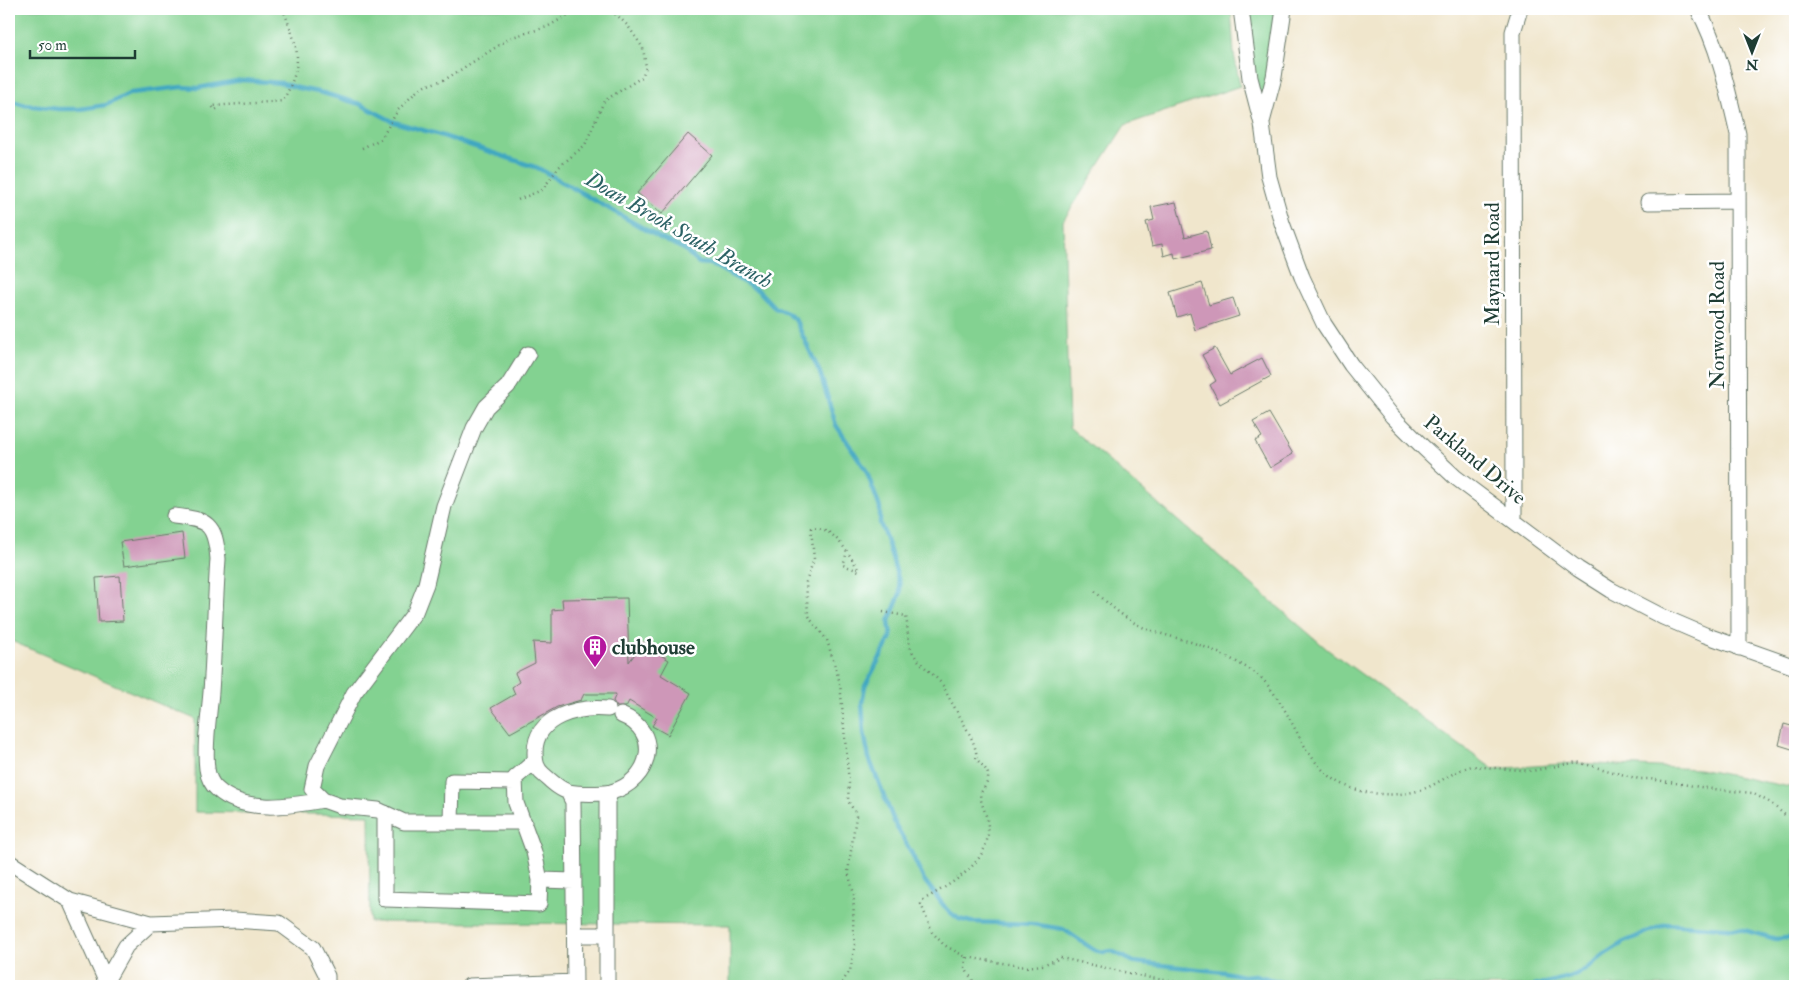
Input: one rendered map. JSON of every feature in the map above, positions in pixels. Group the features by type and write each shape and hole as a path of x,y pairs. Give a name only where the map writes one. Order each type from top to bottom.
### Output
{"street":[{"name":"Parkland Drive","path":"1241,9 1250,78 1262,124 1269,177 1282,223 1302,276 1324,324 1351,365 1392,416 1455,477 1542,544 1611,590 1663,617 1739,648 1795,667"},
{"name":"Parkland Drive","path":"1262,124 1274,77 1284,9"},
{"name":"Maynard Road","path":"1514,521 1513,32 1520,9"},
{"name":"Norwood Road","path":"1698,9 1708,26 1725,76 1738,134 1739,648"},
{"path":"1648,202 1738,201"},
{"path":"323,800 312,788 317,766 354,693 416,612 426,584 444,506 474,428 486,407 508,386 528,354"},
{"path":"174,516 201,521 210,527 216,539 218,559 207,768 209,777 216,788 231,799 248,804 277,806 323,800 340,806 378,810 404,822 524,822"},
{"path":"469,986 575,984 573,802 568,792 540,773 535,761 537,737 545,726 555,718 588,709 614,712 630,719 638,726 645,735 648,749 646,760 638,774 626,784 611,792 568,792"},
{"path":"385,813 385,899 539,904 540,880 534,852 516,803 515,782 515,778 535,761"},
{"path":"451,822 452,781 515,782"},
{"path":"607,986 607,801 611,792"},
{"path":"9,862 70,901 151,923 234,920 279,923 313,948 328,976 328,986"},
{"path":"540,880 574,881"},
{"path":"70,901 106,984"},
{"path":"106,984 126,946 151,923"},
{"path":"575,935 607,935"}],"path":[{"path":"217,109 214,110 212,106 283,101 296,74 297,48 283,9"},
{"path":"362,148 381,139 398,110 416,92 425,86 446,80 512,37 547,27 566,16 585,10 603,10 617,15 628,26 643,48 646,67 642,77 604,101 586,145 559,167 542,190 515,201"},
{"path":"839,986 850,971 855,944 853,931 854,894 848,872 856,816 848,801 849,783 840,683 827,640 808,614 806,582 814,559 811,528 814,526 828,531 847,552 855,562 859,571 843,565 847,552"},
{"path":"1095,591 1119,614 1139,625 1196,644 1261,677 1277,697 1311,758 1329,776 1340,784 1352,788 1387,795 1405,794 1431,787 1462,768 1472,766 1532,771 1577,762 1639,779 1752,793 1785,815 1795,818"},
{"path":"884,612 906,616 913,652 944,687 972,741 977,756 976,759 988,772 989,780 980,794 981,802 987,815 988,829 984,849 970,868 923,900 921,904 932,932 944,944 966,957 1026,967 1042,965 1061,958 1151,978 1203,986"},
{"path":"966,957 965,968 976,986"}],"green space":[{"path":"9,9 1231,9 1234,54 1240,86 1125,125 1063,221 1069,427 1328,650 1493,769 1576,763 1699,769 1795,788 1795,986 730,986 730,925 370,922 369,815 195,812 195,719 9,640"},
{"path":"1241,9 1284,9 1262,124"}],"building":[{"path":"688,134 712,155 662,214 637,193"},
{"path":"1176,202 1185,237 1207,231 1211,250 1175,259 1174,253 1164,256 1162,244 1152,246 1146,222 1154,220 1151,207"},
{"path":"1202,283 1209,305 1233,298 1239,316 1195,330 1190,313 1177,317 1170,293"},
{"path":"1215,348 1230,375 1262,358 1271,376 1220,404 1210,385 1216,381 1202,355"},
{"path":"1269,413 1293,454 1270,468 1255,441 1262,437 1253,422"},
{"path":"182,533 185,558 124,566 120,542"},
{"path":"120,576 123,621 99,622 96,578"},
{"name":"clubhouse","path":"627,598 629,662 642,644 669,660 661,675 691,693 668,735 652,726 657,718 629,701 626,707 617,707 613,701 616,694 584,694 581,700 557,707 510,733 491,708 515,694 512,687 519,682 515,673 535,663 533,642 552,643 552,610 563,609 562,599"},
{"path":"1784,724 1795,727 1795,750 1779,745"}],"waterway":[{"name":"Doan Brook South Branch","path":"9,100 25,105 58,109 80,109 106,105 131,93 182,87 198,88 242,80 282,83 323,93 360,104 394,122 437,134 538,168 662,239 684,249 699,263 710,264 759,291 775,308 795,319 820,373 836,425 866,470 880,508 880,523 900,585 900,594 889,621 891,637 865,686 862,703 864,733 869,758 895,824 924,880 947,910 959,919 971,922 1032,924 1063,929 1094,950 1112,951 1134,962 1224,972 1243,976 1255,975 1296,986"},
{"name":"Doan Brook South Branch","path":"1534,986 1570,977 1585,970 1624,942 1666,924 1740,929 1776,939 1795,937"}],"place":[{"name":"clubhouse","path":"595,668"}]}
